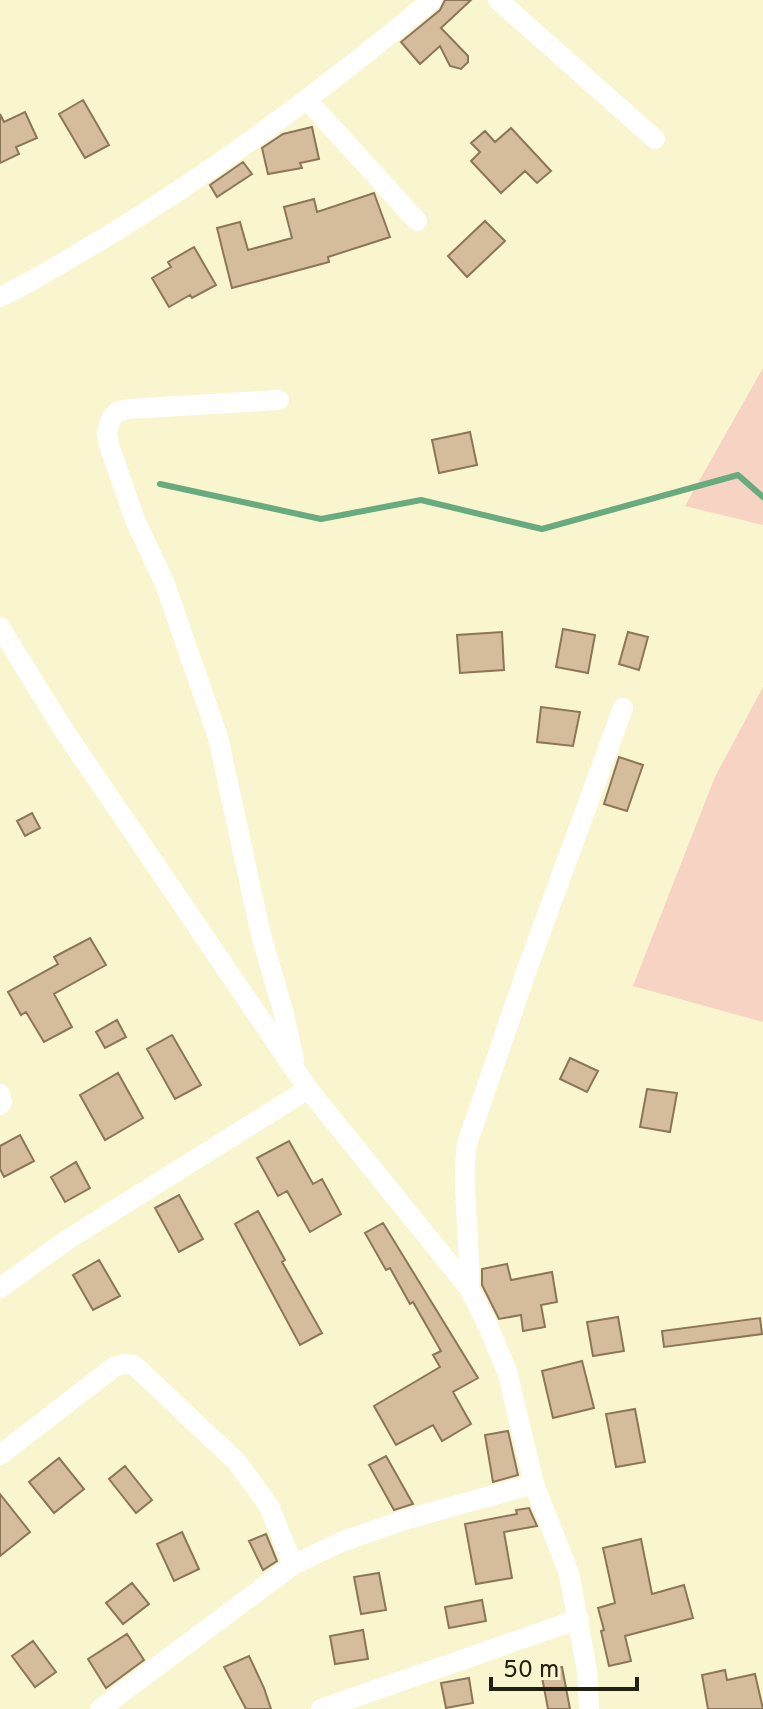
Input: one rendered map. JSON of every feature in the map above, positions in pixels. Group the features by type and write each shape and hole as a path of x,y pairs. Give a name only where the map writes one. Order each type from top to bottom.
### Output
{"street":[{"path":"0,297 146,212 308,101 432,0"},
{"path":"498,0 655,139"},
{"path":"308,101 417,221"},
{"path":"279,400 128,409 117,412 107,432 113,460 135,520 165,584 218,737 261,935 292,1043 295,1069"},
{"path":"0,627 61,726 308,1089 469,1288 507,1371 534,1484 569,1573 587,1671 589,1709"},
{"path":"469,1288 464,1167 467,1144 623,708"},
{"path":"0,1288 67,1240 308,1089"},
{"path":"0,1094 0,1105"},
{"path":"0,1455 114,1367 134,1365 237,1462 269,1506 293,1565"},
{"path":"100,1709 293,1565 341,1542 392,1524 534,1484"},
{"path":"321,1709 579,1619"}],"shaded area":[{"path":"763,368 763,525 685,506"},
{"path":"763,687 763,1022 633,986 715,777"}],"building":[{"path":"445,0 471,0 441,28 468,56 468,62 461,69 450,66 440,46 420,64 401,42 440,10"},
{"path":"83,100 109,145 85,158 59,114"},
{"path":"25,112 37,138 16,147 19,154 0,163 0,114 4,122"},
{"path":"312,127 319,159 300,163 302,168 268,174 262,148 283,134"},
{"path":"511,128 551,171 537,183 525,171 501,193 471,161 480,152 471,143 485,131 495,142"},
{"path":"243,162 252,174 217,197 210,185"},
{"path":"374,193 390,237 328,257 329,262 232,288 217,228 240,222 248,250 292,238 284,207 314,199 317,212"},
{"path":"485,221 505,241 467,277 448,256"},
{"path":"194,247 216,285 169,307 152,278 171,267 168,262"},
{"path":"470,432 477,465 439,473 432,440"},
{"path":"563,629 595,635 588,673 556,667"},
{"path":"502,632 504,670 460,673 457,635"},
{"path":"628,632 648,637 639,670 619,664"},
{"path":"541,707 580,712 573,746 537,742"},
{"path":"619,757 643,765 627,811 604,804"},
{"path":"32,813 40,828 25,836 17,821"},
{"path":"90,938 106,965 54,994 72,1027 44,1042 26,1012 21,1015 8,992 58,964 54,957"},
{"path":"117,1020 126,1037 105,1048 96,1032"},
{"path":"172,1035 201,1085 175,1099 147,1049"},
{"path":"570,1058 598,1071 587,1092 560,1079"},
{"path":"118,1073 143,1118 105,1140 80,1095"},
{"path":"647,1089 677,1093 670,1132 640,1127"},
{"path":"20,1135 34,1161 4,1177 0,1169 0,1146"},
{"path":"289,1141 313,1184 322,1179 341,1214 310,1232 287,1191 278,1196 257,1158"},
{"path":"76,1162 90,1188 65,1202 51,1177"},
{"path":"179,1195 203,1239 179,1252 155,1208"},
{"path":"258,1211 285,1260 282,1262 322,1333 300,1345 235,1224"},
{"path":"383,1223 478,1378 453,1392 471,1424 442,1441 433,1425 396,1445 374,1406 440,1367 433,1355 441,1351 413,1302 410,1304 390,1268 386,1270 365,1233"},
{"path":"99,1260 120,1296 93,1310 73,1275"},
{"path":"507,1264 511,1280 552,1272 557,1302 541,1305 545,1327 523,1331 521,1315 499,1319 482,1285 482,1269"},
{"path":"618,1317 624,1351 593,1356 587,1322"},
{"path":"760,1318 762,1334 664,1347 662,1331"},
{"path":"582,1361 594,1408 553,1418 542,1371"},
{"path":"635,1409 645,1462 616,1467 606,1414"},
{"path":"508,1431 518,1475 493,1482 485,1435"},
{"path":"386,1456 413,1504 394,1510 369,1465"},
{"path":"59,1458 84,1489 54,1513 29,1482"},
{"path":"125,1466 152,1500 136,1513 109,1479"},
{"path":"0,1494 30,1532 0,1556"},
{"path":"529,1508 537,1526 504,1532 512,1578 476,1584 465,1524 517,1514 516,1510"},
{"path":"182,1532 199,1569 174,1581 157,1544"},
{"path":"266,1534 277,1561 263,1570 249,1541"},
{"path":"641,1539 652,1594 684,1585 693,1618 625,1636 631,1661 609,1666 598,1608 615,1603 603,1548"},
{"path":"379,1573 386,1610 361,1614 354,1577"},
{"path":"132,1583 149,1604 123,1624 106,1603"},
{"path":"482,1600 486,1621 449,1628 445,1607"},
{"path":"363,1630 368,1659 335,1664 330,1636"},
{"path":"127,1634 144,1660 106,1688 88,1659"},
{"path":"33,1641 56,1672 35,1687 12,1656"},
{"path":"249,1656 271,1709 246,1709 224,1667"},
{"path":"562,1667 570,1709 548,1709 541,1672"},
{"path":"725,1670 727,1680 755,1674 763,1709 708,1709 702,1675"},
{"path":"469,1678 473,1703 446,1708 441,1683"}],"waterway":[{"path":"160,484 321,519 421,500 542,529 738,475 763,497"}]}
